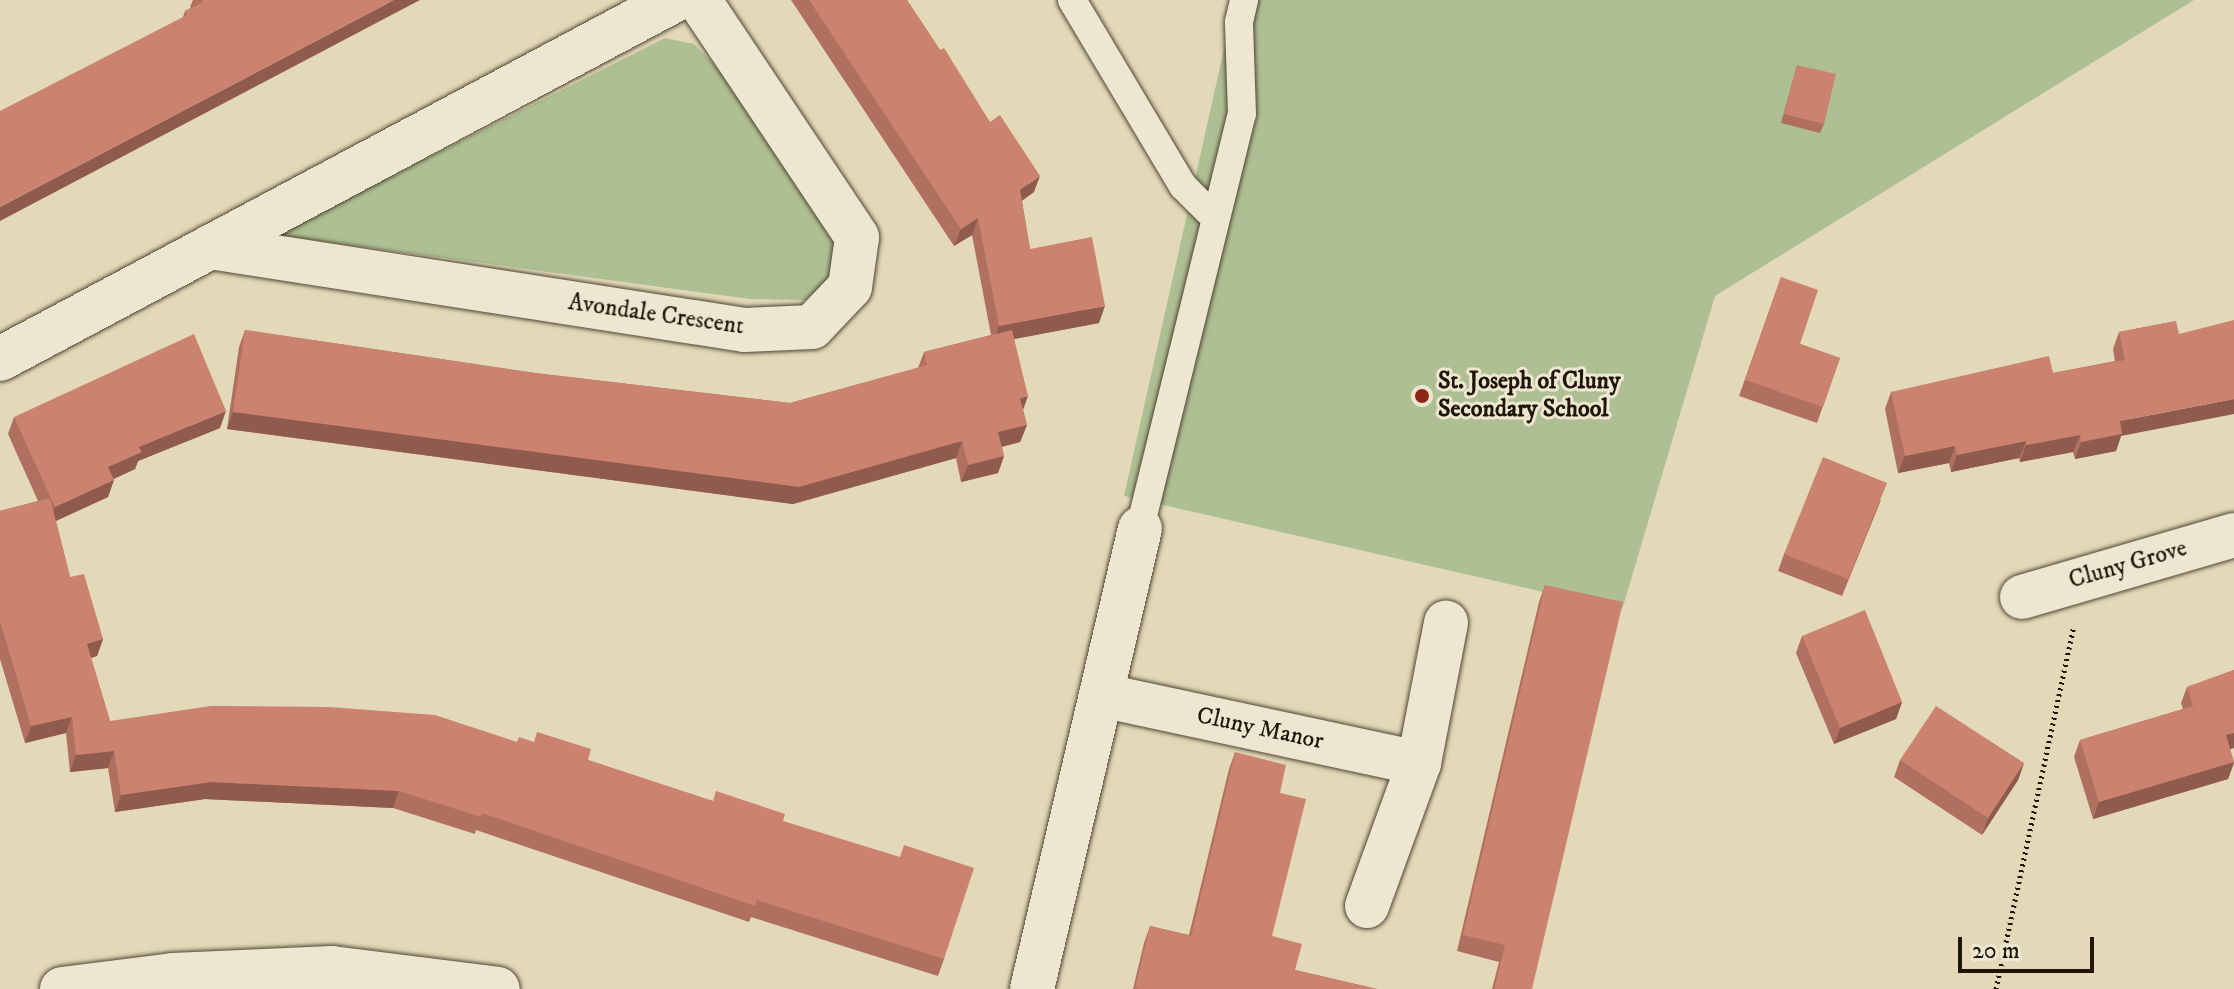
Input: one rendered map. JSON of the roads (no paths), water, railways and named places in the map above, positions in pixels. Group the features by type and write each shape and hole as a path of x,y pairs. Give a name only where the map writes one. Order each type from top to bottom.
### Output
{"street":[{"path":"0,359 675,0"},
{"name":"Avondale Crescent","path":"210,247 745,330 812,327 850,287 857,237 699,0"},
{"path":"1032,989 1140,528"},
{"name":"Cluny Grove","path":"2022,597 2085,576 2234,535"},
{"path":"1367,906 1419,763 1446,623"},
{"name":"Cluny Manor","path":"1101,695 1419,763"},
{"path":"62,989 173,975 332,968 498,989"}],"lane":[{"path":"1072,0 1183,186 1214,217"},
{"path":"1140,528 1214,217 1242,114 1239,22 1244,0"}],"place":[{"name":"St. Joseph of Cluny Secondary School","path":"1422,396"}]}
